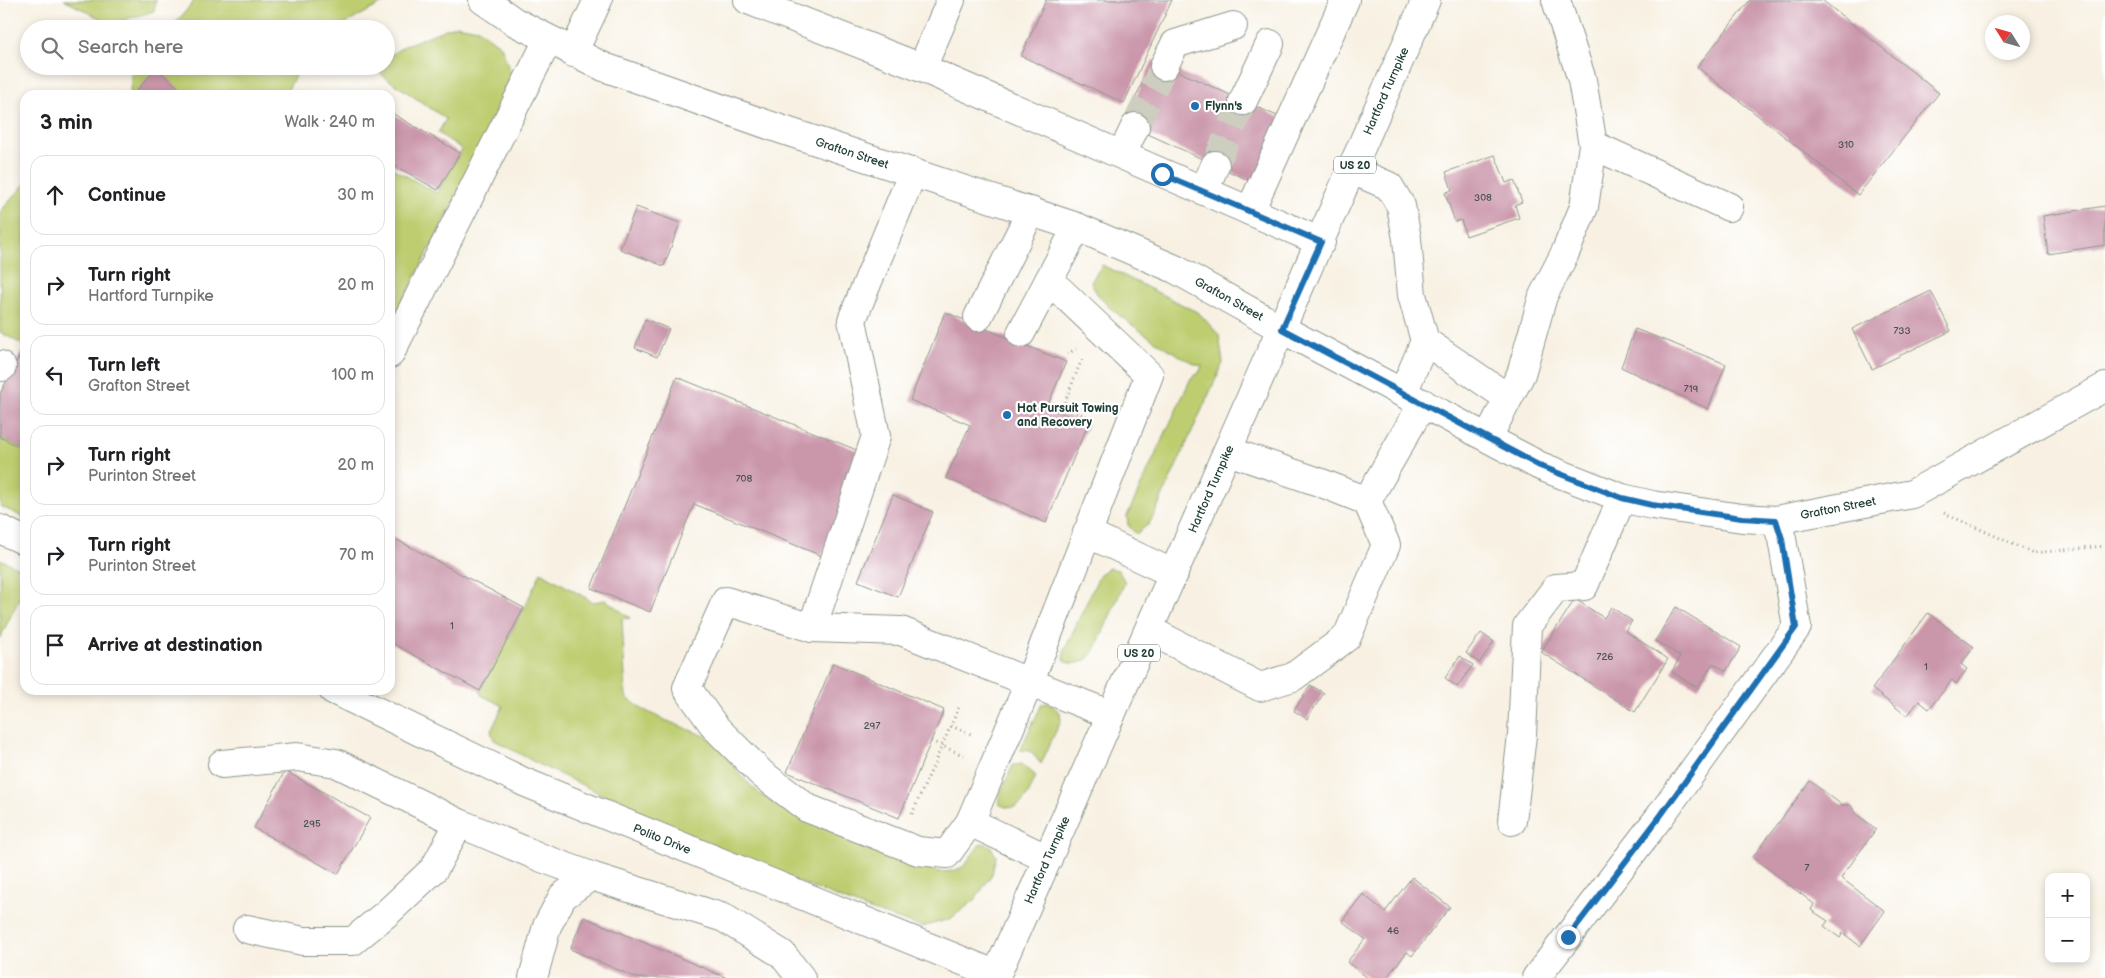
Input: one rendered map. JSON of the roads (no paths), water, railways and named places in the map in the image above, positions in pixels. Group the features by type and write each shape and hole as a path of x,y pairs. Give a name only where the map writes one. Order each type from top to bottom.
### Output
{"street":[{"name":"Grafton Street","path":"483,0 515,22 604,67 780,130 1077,227 1176,269 1282,329 1540,466 1622,498 1742,518 1776,520 1912,494 2105,387"},
{"path":"573,52 598,0"},
{"path":"748,0 922,68 1321,242"},
{"path":"922,68 951,0"},
{"path":"1250,211 1345,0"},
{"name":"Hartford Turnpike","path":"996,977 1426,0"},
{"path":"1488,437 1521,374 1543,296 1565,253 1584,207 1593,145 1582,80 1556,0"},
{"path":"1164,66 1175,44 1233,26"},
{"path":"395,344 548,40"},
{"path":"1243,101 1270,44"},
{"path":"1122,154 1135,128"},
{"path":"1593,145 1730,207"},
{"path":"1204,191 1215,165"},
{"path":"1352,170 1389,186 1401,206 1407,239 1412,295 1425,341 1413,398 1367,501"},
{"path":"812,628 876,436 852,320 913,172"},
{"path":"978,317 1031,211"},
{"path":"1021,333 1077,227"},
{"path":"1049,280 1149,375 1029,682 970,822 947,854 918,851 807,808 762,774 715,727 687,688 726,601 812,628 901,631 1029,682 1111,715"},
{"path":"1425,341 1508,398"},
{"path":"1149,630 1260,687 1293,677 1348,637 1386,545 1367,501 1319,482 1228,451"},
{"path":"1512,821 1522,735 1527,626 1556,588 1584,586 1622,498"},
{"path":"1536,978 1661,815 1796,627 1782,539 1776,520"},
{"path":"0,529 20,539"},
{"path":"1087,533 1174,574"},
{"name":"Polito Drive","path":"343,695 524,782 996,977"},
{"path":"222,764 297,757 336,763 459,823 542,858 591,876 724,918 782,954 802,978"},
{"path":"970,822 1048,859"},
{"path":"247,929 303,941 353,941 434,869 459,823"},
{"path":"533,978 547,926 563,896 591,876"}],"tunnel":[{"path":"1135,127 1164,66"},
{"path":"1215,165 1243,101"}],"place":[{"name":"Flynn's","path":"1195,106"},
{"name":"Hot Pursuit Towing and Recovery","path":"1007,415"}]}
